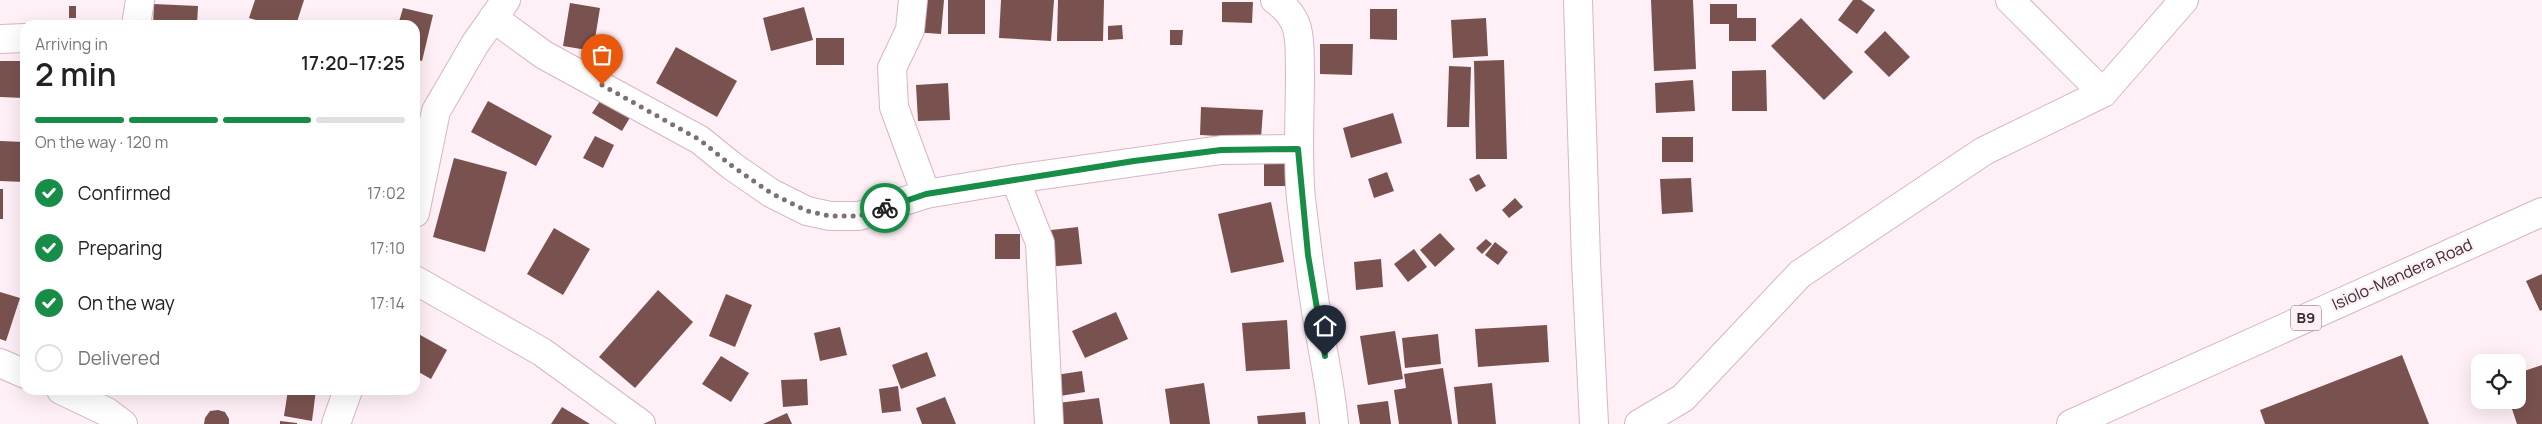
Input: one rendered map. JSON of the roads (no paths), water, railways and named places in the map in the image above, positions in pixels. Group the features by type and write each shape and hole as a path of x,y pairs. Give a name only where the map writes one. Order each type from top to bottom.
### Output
{"main road":[{"path":"137,20 140,0"},
{"path":"913,0 910,30 892,68 894,107 926,194"},
{"path":"1275,0 1288,9 1296,22 1300,41 1298,149 1308,255 1331,390 1334,424"},
{"path":"1578,0 1586,261 1594,424"},
{"path":"2010,0 2103,93"},
{"path":"1639,424 1683,398 1800,274 1984,151 2103,93 2184,0"},
{"path":"420,161 425,109 475,44 499,9 544,55 700,140 732,166 771,193 807,211 830,216 859,216 926,194 1015,179 1221,150 1298,149"},
{"path":"0,39 20,38"},
{"path":"1015,179 1040,243 1050,424"},
{"name":"Isiolo-Mandera Road","path":"2071,424 2542,212"},
{"path":"420,283 542,352 641,424"},
{"path":"0,363 20,372"},
{"path":"71,395 107,412 122,424"},
{"path":"336,424 346,395"}]}
